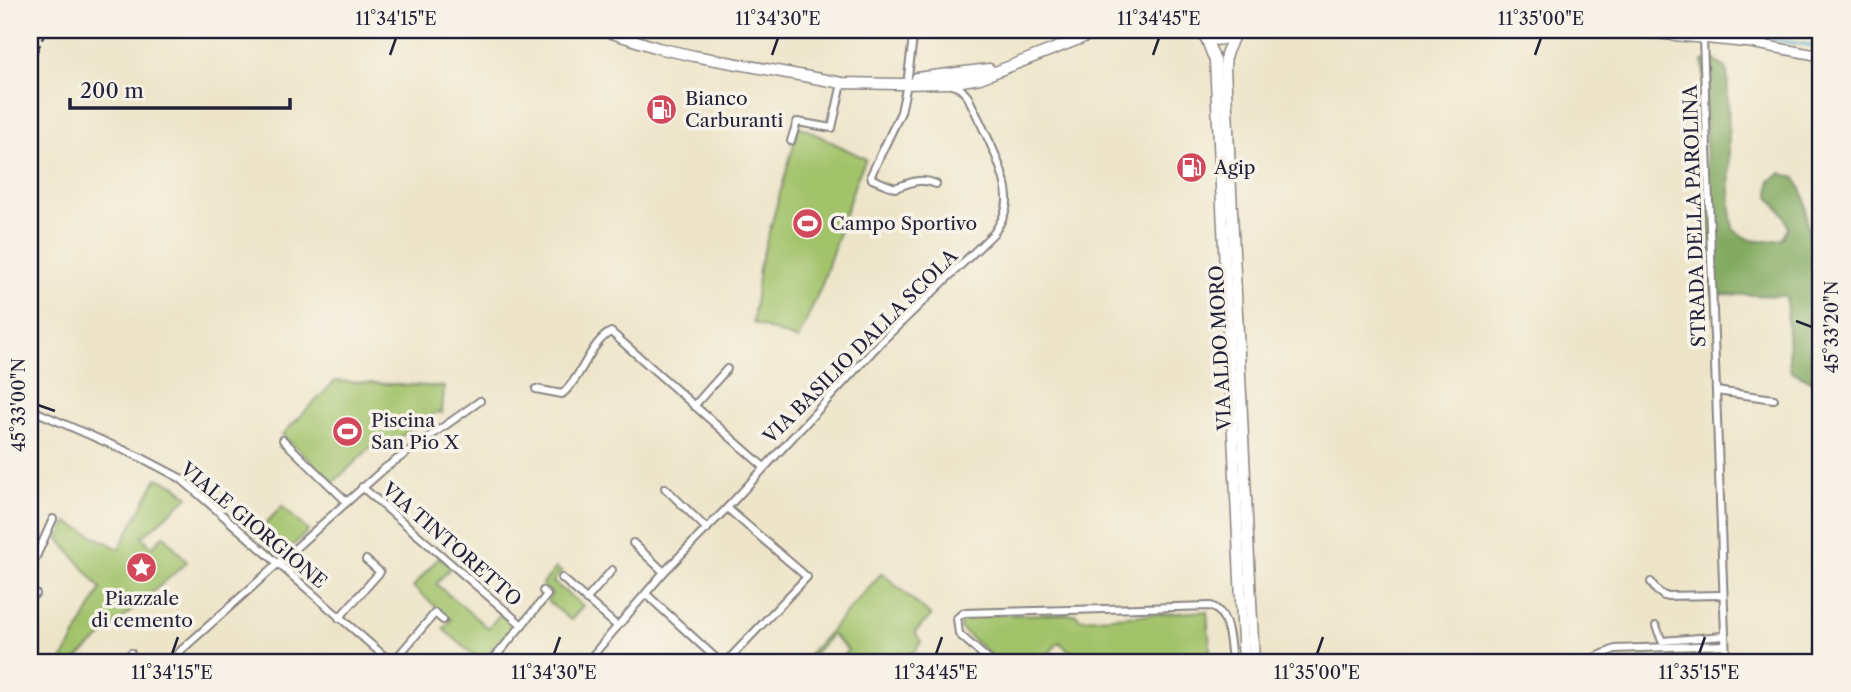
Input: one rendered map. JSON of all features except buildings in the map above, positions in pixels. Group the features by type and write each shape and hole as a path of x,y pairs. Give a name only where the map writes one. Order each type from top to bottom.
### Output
{"main road":[{"path":"603,30 682,53 842,83 908,81 1003,67 1102,30"},
{"path":"1196,30 1206,38 1224,39 1236,31"},
{"name":"VIA ALDO MORO","path":"1236,31 1226,54 1225,68 1254,662"},
{"name":"VIA ALDO MORO","path":"1206,38 1215,61 1244,662"},
{"path":"908,81 961,85 992,74 1003,67"}],"street":[{"path":"914,30 908,81 897,123 871,175 872,179 895,188 910,180 936,184"},
{"path":"1619,30 1752,43 1821,56"},
{"path":"1752,43 1753,30"},
{"name":"STRADA DELLA PAROLINA","path":"1703,39 1726,662"},
{"path":"961,85 964,77 983,71"},
{"path":"968,97 968,88 974,79"},
{"path":"791,141 797,122 832,128 842,83"},
{"name":"VIA BASILIO DALLA SCOLA","path":"587,662 664,572 882,341 995,233 1004,217 1007,199 1004,182 961,85"},
{"name":"VIA BASILIO DALLA SCOLA","path":"536,389 562,394 574,382 602,339 611,332 764,467"},
{"path":"694,406 727,369"},
{"path":"1716,391 1774,399"},
{"path":"168,662 385,468 480,401"},
{"name":"VIALE GIORGIONE","path":"30,410 142,458 180,478 392,662 435,613 443,620"},
{"path":"282,440 347,502"},
{"name":"VIA TINTORETTO","path":"362,488 522,625"},
{"path":"665,488 707,529"},
{"path":"726,662 807,577 727,508"},
{"path":"30,570 53,519"},
{"path":"634,543 664,572"},
{"path":"339,618 380,572 366,559"},
{"path":"586,600 612,570"},
{"path":"562,578 617,626"},
{"path":"1651,582 1664,596 1722,595"},
{"name":"VIA TINTORETTO","path":"491,662 547,595 543,591"},
{"path":"646,594 720,662"},
{"path":"991,662 959,634 957,618 963,612 1211,607 1217,609 1224,622 1232,662"},
{"path":"1656,626 1662,641 1724,636"},
{"path":"1587,661 1615,649 1724,645"},
{"path":"125,662 131,653"}],"green space":[{"path":"1714,60 1727,69 1733,229 1756,241 1782,239 1788,228 1784,215 1769,197 1770,181 1781,173 1796,178 1805,198 1807,224 1821,265 1821,386 1790,370 1786,296 1712,294 1703,61"},
{"path":"799,126 866,159 857,178 821,287 798,340 753,323 759,268"},
{"name":"Piscina San Pio X","path":"335,381 444,387 442,413 437,412 389,445 379,436 334,482 282,435"},
{"path":"157,478 175,485 188,497 142,537 152,547 164,535 187,562 73,662 61,662 101,589 59,539 67,522 119,549"},
{"path":"282,506 308,531 282,556 277,556 255,535"},
{"path":"439,557 451,567 436,584 488,628 501,613 515,625 482,662 443,629 451,620 413,587"},
{"path":"556,568 561,572 553,582 583,606 571,620 547,601 552,594 542,585"},
{"path":"882,573 931,616 915,632 921,642 914,653 904,653 900,662 845,662 841,658 848,650 832,634 807,662 802,662"},
{"path":"1207,611 1211,662 1082,662 1059,642 1041,662 998,662 960,628 961,620 966,615 1076,614 1080,619"}],"waterway":[{"path":"1759,30 1770,39 1821,47"}],"railway":[{"path":"30,67 46,30"}],"place":[{"name":"Bianco Carburanti","path":"662,109"},
{"name":"Agip","path":"1191,167"},
{"name":"Campo Sportivo","path":"807,223"},
{"name":"Piscina San Pio X","path":"348,431"},
{"name":"Piazzale di cemento","path":"142,567"}]}
